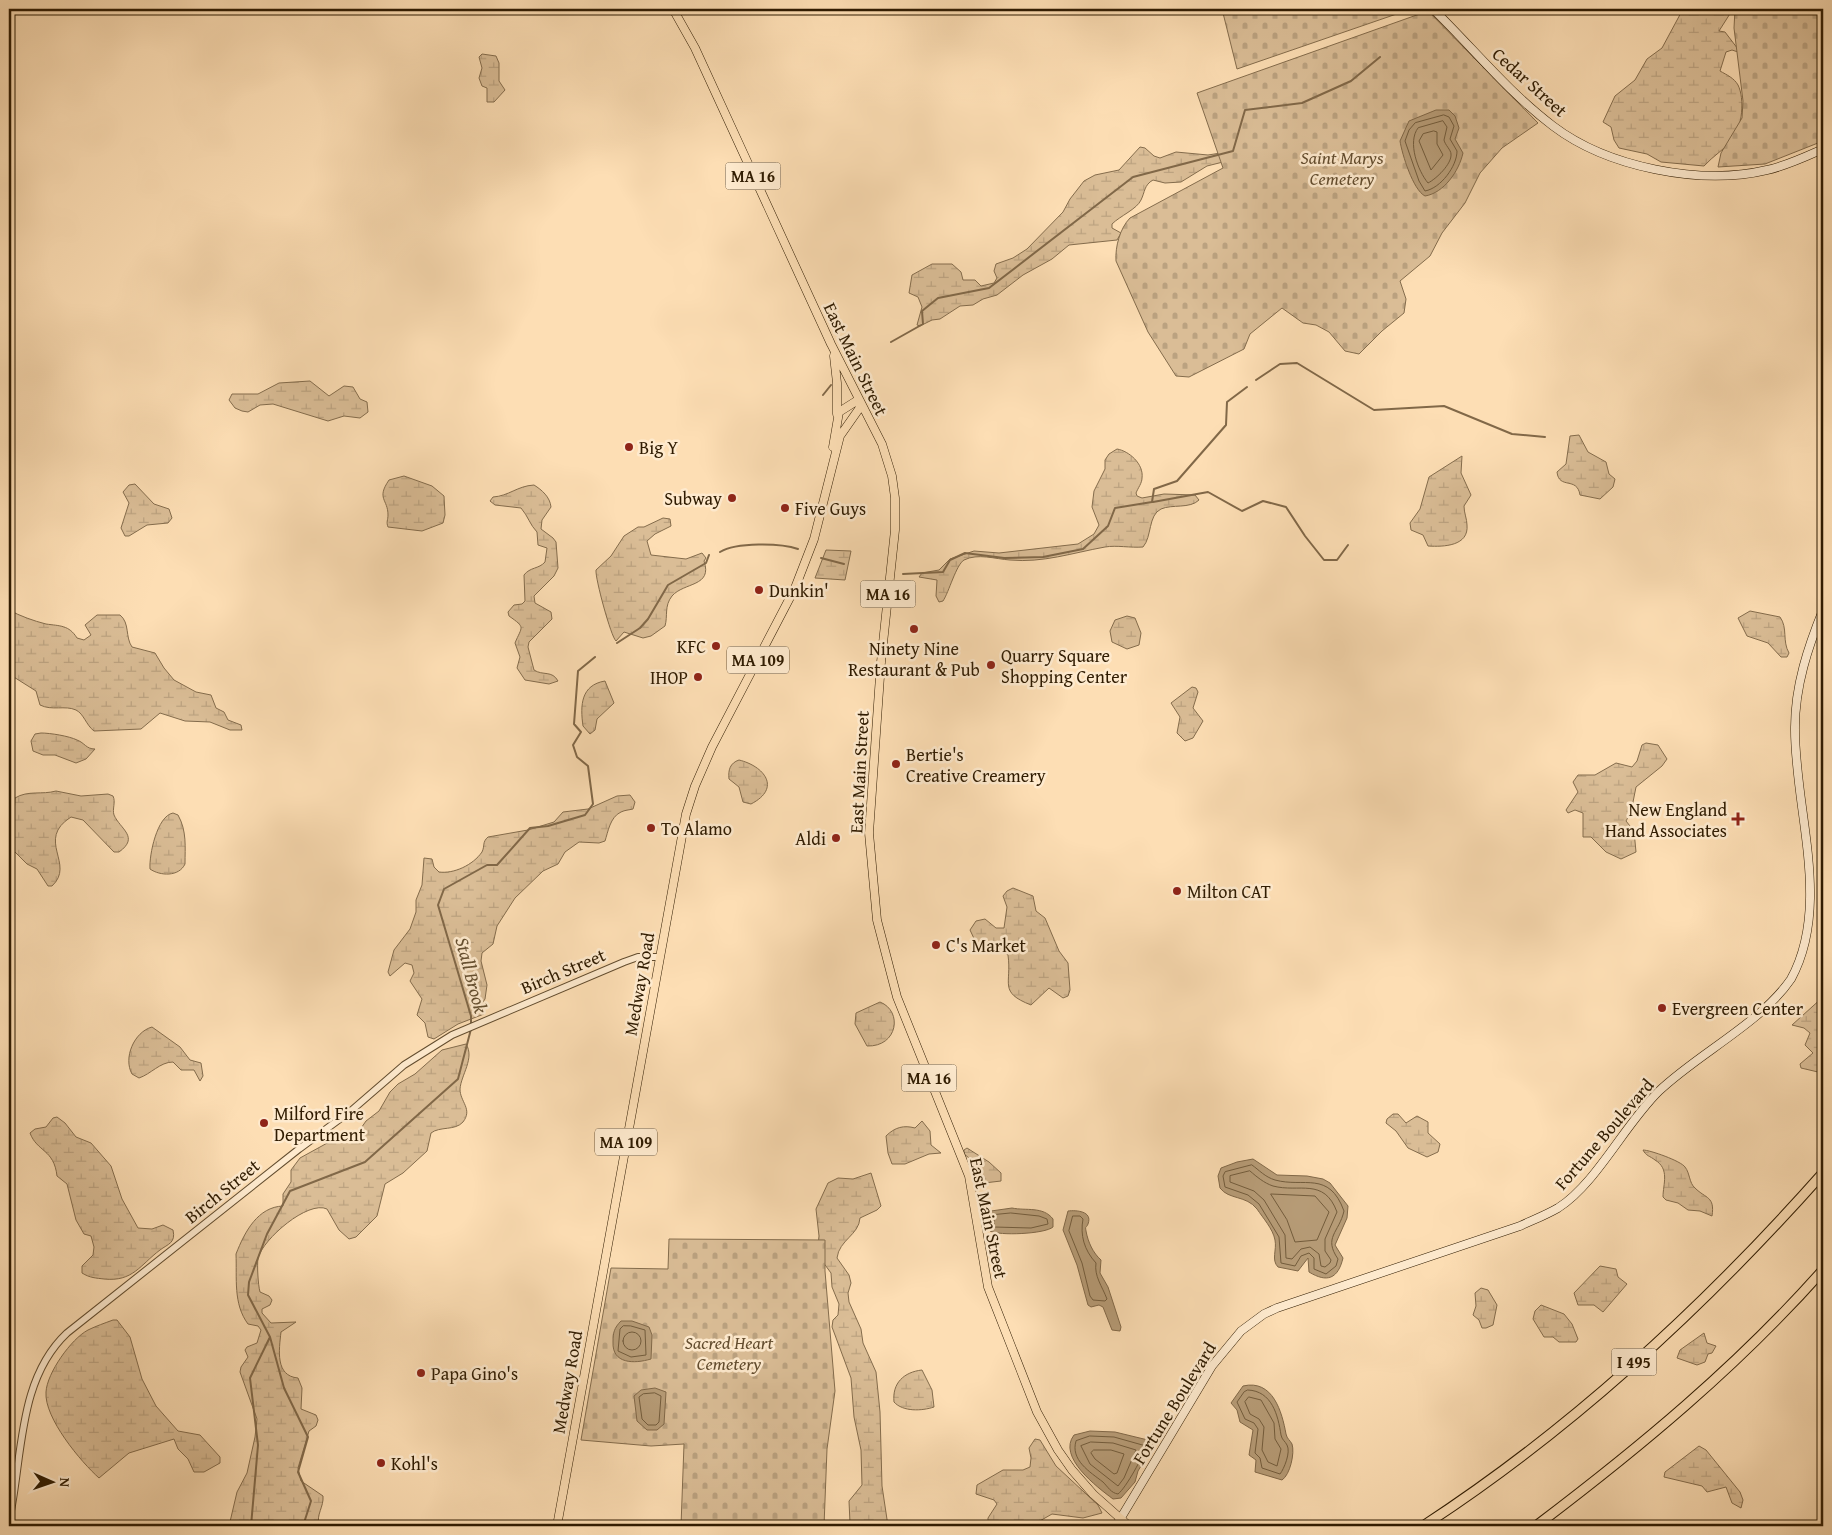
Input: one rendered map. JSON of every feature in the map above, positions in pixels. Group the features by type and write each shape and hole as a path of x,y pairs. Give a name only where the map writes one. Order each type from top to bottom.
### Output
{"highway":[{"name":"I 495","path":"1423,1526 1483,1485 1557,1429 1648,1351 1717,1287 1823,1173"},
{"path":"1536,1526 1618,1464 1674,1417 1759,1338 1823,1270"}],"main road":[{"name":"East Main Street","path":"673,9 695,48 859,403 885,450 896,498 894,539 881,662 870,833 874,891 884,955 898,1000 968,1176 988,1286 1029,1392 1047,1432 1072,1470 1093,1494 1129,1526"},
{"name":"Cedar Street","path":"1433,9 1522,99 1548,122 1606,154 1670,173 1724,175 1764,171 1788,164 1823,148"},
{"name":"Medway Road","path":"830,471 836,423 837,383 831,344"},
{"name":"Medway Road","path":"557,1526 682,834 695,786 712,747 799,579 816,530 830,471 842,432 859,403"},
{"path":"836,423 842,409 859,403"},
{"name":"Fortune Boulevard","path":"1116,1526 1204,1377 1241,1331 1278,1308 1520,1226 1559,1207 1590,1178 1630,1124 1658,1092 1780,994 1802,959 1812,921 1814,889 1795,724 1802,672 1809,645 1823,610"}],"street":[{"name":"Birch Street","path":"9,1521 29,1399 41,1365 58,1342 278,1165 352,1110 404,1065 428,1048 468,1028 624,962 638,957 659,957"}],"green space":[{"path":"1222,9 1411,9 1237,69"},
{"path":"1683,9 1733,9 1719,31 1725,32 1741,53 1732,50 1726,52 1720,71 1738,85 1742,105 1739,127 1730,143 1704,166 1661,162 1647,154 1619,148 1614,140 1611,127 1603,122 1615,96 1635,80 1647,59 1662,48"},
{"path":"1735,9 1823,9 1823,141 1765,164 1718,167 1721,153 1742,118 1743,101 1734,28"},
{"name":"Saint Marys Cemetery","path":"1428,11 1538,123 1502,148 1480,173 1465,203 1442,233 1430,256 1400,281 1406,299 1404,313 1382,331 1359,354 1345,351 1329,332 1316,325 1303,323 1282,308 1250,334 1244,349 1189,377 1176,376 1148,332 1116,261 1116,256 1121,232 1130,218 1223,168 1197,93"},
{"path":"482,54 496,56 499,63 499,81 505,90 494,102 487,102 487,88 482,86 479,78 482,68 479,57"},
{"path":"1140,147 1145,148 1154,156 1160,158 1176,152 1208,155 1227,152 1227,161 1207,166 1181,182 1165,183 1153,180 1150,182 1146,186 1139,203 1112,224 1112,228 1121,233 1117,240 1069,245 1052,259 1023,275 997,295 983,299 973,305 960,306 940,319 932,320 920,326 917,325 922,307 918,297 909,293 912,275 932,264 952,264 961,272 963,280 975,280 981,286 994,283 997,278 994,271 996,264 1013,258 1027,249 1063,212 1084,181 1095,175 1119,170"},
{"path":"310,381 329,396 344,386 353,387 360,399 367,402 368,412 360,418 344,416 328,421 273,404 260,405 248,412 242,411 235,408 229,400 232,394 258,394 279,383"},
{"path":"1579,435 1588,452 1606,462 1609,474 1615,479 1613,487 1600,499 1580,495 1575,486 1561,481 1558,477 1557,472 1566,464 1570,436"},
{"path":"1117,449 1131,455 1141,468 1142,480 1136,493 1137,496 1142,498 1164,494 1195,495 1199,500 1191,504 1161,509 1157,512 1143,547 1105,547 1058,557 1022,561 981,557 969,558 961,563 943,601 939,602 936,596 937,580 919,577 922,573 939,570 950,559 974,551 999,553 1078,544 1094,534 1099,525 1092,507 1094,491 1105,469 1105,460 1109,454"},
{"path":"1462,456 1461,473 1471,495 1464,506 1467,532 1460,541 1454,544 1428,546 1423,535 1411,530 1410,523 1420,509 1429,477"},
{"path":"404,476 432,486 444,496 445,515 443,523 422,531 388,527 388,510 383,491 389,480"},
{"path":"135,484 154,504 169,509 172,518 168,523 147,525 129,536 125,536 121,528 129,503 123,492 129,485"},
{"path":"534,485 545,494 550,503 551,507 542,520 541,529 556,542 558,568 554,576 534,596 535,603 551,612 552,619 529,642 528,647 534,670 553,675 558,681 549,684 525,680 517,668 520,657 515,643 521,628 509,616 508,612 514,605 522,604 525,601 524,575 545,562 547,548 538,545 537,532 521,508 495,505 490,501 493,497"},
{"path":"663,518 670,519 671,526 655,534 647,541 651,555 686,559 702,553 706,558 704,561 706,569 704,575 701,580 683,588 672,596 667,607 665,626 651,636 643,638 624,632 616,641 604,607 596,570 611,556 624,536 638,527 644,527"},
{"path":"826,550 851,551 845,580 815,578"},
{"path":"9,610 46,624 64,627 77,638 84,640 91,635 85,625 97,615 120,615 125,622 132,647 155,653 174,680 196,692 211,695 216,708 224,712 228,720 241,725 242,730 230,730 210,722 185,721 160,713 141,729 94,731 76,710 49,708 40,705 36,691 9,674"},
{"path":"1750,611 1780,617 1784,626 1789,653 1787,657 1781,657 1768,643 1747,636 1738,618"},
{"path":"1127,616 1135,618 1141,633 1139,645 1127,649 1112,642 1110,631 1115,620"},
{"path":"605,681 614,703 597,719 595,730 590,734 583,726 582,704 587,691 591,687"},
{"path":"1192,687 1196,688 1198,692 1193,708 1203,721 1193,738 1185,741 1177,733 1180,717 1171,703"},
{"path":"41,733 69,737 95,749 86,759 76,763 55,755 43,755 33,751 31,741 35,734"},
{"path":"1646,743 1658,745 1667,759 1662,766 1636,787 1631,812 1626,821 1634,831 1636,852 1621,859 1606,852 1591,837 1583,837 1583,813 1575,810 1568,813 1566,810 1578,792 1573,782 1578,775 1595,775 1616,763 1632,767 1637,761 1642,745"},
{"path":"739,760 756,767 766,778 766,791 751,804 743,802 739,787 729,779 730,767"},
{"path":"56,791 81,796 108,794 113,796 114,815 127,833 128,842 119,852 114,852 83,820 71,817 61,826 56,834 55,843 60,869 58,878 52,886 48,886 37,869 27,864 9,846 9,815 14,815 15,798 30,793"},
{"path":"630,795 635,802 633,809 621,812 614,817 605,841 599,843 579,842 565,852 558,864 543,871 515,898 497,926 493,944 482,953 481,961 487,985 485,999 479,1008 484,1011 484,1014 458,1024 434,1039 428,1037 425,1023 417,1015 422,999 410,981 414,973 412,965 405,963 390,976 388,972 394,950 410,929 416,912 416,900 422,885 424,858 432,859 434,867 439,872 451,872 463,868 474,861 482,852 488,837 528,830 554,822 563,812 588,809 617,796"},
{"path":"173,813 178,815 183,827 185,864 174,873 164,874 150,869 151,855 158,828 167,816"},
{"path":"1013,888 1033,896 1036,911 1045,918 1059,951 1068,963 1070,990 1068,996 1063,998 1049,988 1031,1005 1021,1000 1010,991 1008,955 1004,952 978,947 970,930 976,921 985,919 996,928 1004,928 1007,907 1003,896"},
{"path":"1823,997 1823,1070 1818,1072 1801,1068 1800,1064 1813,1053 1805,1045 1810,1033 1804,1028 1792,1025"},
{"path":"880,1002 892,1013 894,1028 891,1035 885,1041 877,1045 867,1046 855,1024 856,1013"},
{"path":"152,1027 180,1047 190,1060 201,1063 203,1076 200,1081 194,1070 181,1070 173,1062 164,1064 139,1078 132,1074 129,1061 132,1046 140,1034"},
{"path":"466,1044 469,1055 460,1089 467,1113 466,1117 456,1127 431,1133 427,1151 403,1173 385,1184 377,1216 356,1237 349,1239 339,1230 327,1209 309,1210 287,1223 277,1232 268,1241 258,1258 260,1292 269,1296 272,1300 270,1305 262,1309 262,1313 271,1323 296,1322 281,1332 280,1361 285,1372 298,1378 302,1388 301,1409 316,1415 318,1420 316,1426 309,1431 298,1468 301,1481 323,1496 323,1500 318,1518 319,1526 229,1526 237,1492 247,1473 257,1419 240,1372 248,1357 245,1350 247,1347 257,1343 261,1330 258,1326 248,1324 243,1316 238,1299 236,1254 244,1237 248,1229 266,1211 274,1207 283,1206 283,1194 291,1182 291,1170 300,1158 340,1136 352,1137 357,1134 366,1121 379,1111 390,1092 398,1084 415,1074 442,1050"},
{"path":"1393,1114 1398,1114 1406,1123 1417,1116 1428,1122 1428,1133 1440,1144 1438,1152 1427,1157 1408,1148 1396,1131 1386,1123 1387,1119"},
{"path":"57,1117 65,1123 76,1137 91,1143 111,1166 122,1199 138,1228 152,1229 163,1225 173,1230 174,1234 171,1243 129,1275 122,1278 104,1279 90,1277 82,1273 82,1266 93,1255 94,1247 91,1236 84,1234 76,1220 67,1184 57,1176 53,1161 37,1144 30,1133 35,1129 46,1127 53,1118"},
{"path":"922,1121 930,1131 931,1145 941,1153 929,1154 905,1164 892,1164 888,1153 886,1136 900,1128 915,1128"},
{"path":"967,1148 989,1162 1001,1173 1001,1181 984,1183 978,1165 964,1154 964,1150"},
{"path":"1643,1150 1665,1156 1685,1167 1693,1186 1711,1201 1712,1216 1700,1211 1688,1210 1678,1203 1666,1200 1663,1197 1665,1177 1663,1168"},
{"path":"871,1173 881,1206 860,1218 859,1224 841,1247 837,1258 849,1275 851,1283 848,1293 849,1302 861,1329 863,1343 876,1372 880,1412 882,1486 888,1526 846,1526 850,1523 849,1501 862,1485 861,1450 854,1417 851,1378 832,1327 833,1320 838,1315 839,1304 832,1287 831,1273 817,1254 819,1236 816,1209 828,1183 838,1178 853,1179"},
{"name":"Sacred Heart Cemetery","path":"669,1239 825,1240 825,1271 835,1391 827,1449 824,1526 681,1526 684,1444 651,1446 581,1440 611,1268 668,1269"},
{"path":"1600,1266 1616,1269 1618,1277 1627,1284 1603,1312 1594,1305 1578,1305 1574,1293"},
{"path":"1481,1288 1488,1290 1497,1305 1493,1325 1486,1328 1482,1328 1479,1320 1473,1315 1476,1306 1475,1293"},
{"path":"1541,1305 1564,1314 1572,1324 1578,1339 1576,1342 1559,1342 1553,1337 1544,1337 1533,1319 1535,1311"},
{"path":"117,1320 130,1337 142,1379 156,1406 178,1431 200,1435 220,1457 220,1463 204,1472 194,1472 188,1459 178,1449 174,1439 129,1453 99,1478 65,1439 47,1403 47,1384 61,1357 81,1334"},
{"path":"1704,1333 1707,1343 1716,1346 1712,1353 1708,1354 1705,1362 1697,1365 1677,1358 1680,1350"},
{"path":"922,1370 932,1390 934,1407 913,1410 902,1408 894,1402 897,1384 910,1373"},
{"path":"1035,1439 1040,1440 1056,1466 1098,1505 1102,1513 1083,1518 1052,1514 1031,1526 988,1526 988,1518 997,1504 994,1500 976,1494 977,1485 1003,1470 1023,1470 1030,1467 1029,1448"},
{"path":"1699,1446 1706,1450 1740,1492 1743,1500 1741,1508 1732,1503 1726,1487 1707,1492 1702,1486 1664,1477 1665,1472"}],"water":[{"path":"1436,110 1449,110 1455,116 1459,128 1455,139 1463,153 1458,167 1450,180 1438,191 1425,196 1416,187 1412,179 1400,141 1409,121"},
{"path":"1253,1159 1277,1175 1307,1176 1323,1179 1330,1183 1348,1206 1347,1218 1335,1245 1343,1258 1335,1275 1326,1278 1309,1272 1308,1258 1298,1271 1278,1267 1275,1261 1274,1236 1257,1209 1248,1202 1224,1192 1220,1188 1218,1176 1221,1168"},
{"path":"1012,1208 1044,1212 1053,1219 1053,1227 1022,1234 995,1233 990,1231 988,1217 991,1211"},
{"path":"1068,1211 1083,1212 1088,1216 1087,1235 1093,1251 1101,1260 1100,1273 1108,1287 1121,1327 1120,1331 1112,1330 1103,1307 1099,1305 1091,1307 1088,1305 1077,1265 1063,1230"},
{"path":"621,1321 632,1321 649,1327 652,1335 651,1359 631,1362 625,1361 616,1355 613,1336 615,1328"},
{"path":"1253,1385 1262,1387 1269,1392 1279,1407 1286,1436 1293,1448 1289,1469 1282,1480 1255,1472 1256,1460 1249,1455 1253,1430 1240,1422 1237,1410 1231,1403 1243,1386"},
{"path":"655,1388 666,1392 664,1424 657,1430 647,1430 637,1421 634,1396 641,1390"},
{"path":"1090,1431 1115,1432 1152,1441 1153,1446 1138,1471 1135,1482 1121,1498 1113,1499 1106,1494 1081,1471 1075,1462 1070,1444 1074,1435"}],"waterway":[{"path":"891,342 923,324 922,311 938,298 989,288 1133,177 1233,151 1245,110 1302,103 1351,81 1380,57"},
{"path":"1256,380 1280,364 1297,363 1374,410 1444,406 1512,434 1545,437"},
{"path":"823,395 831,385"},
{"path":"903,574 943,572 950,560 965,553 1004,558 1043,557 1083,549 1108,526 1115,508 1152,502 1154,489 1177,481 1226,425 1227,402 1247,387"},
{"path":"1153,502 1208,492 1242,511 1263,501 1286,507 1324,560 1337,560 1348,545"},
{"name":"Stall Brook","path":"720,552 737,546 759,544 798,549"},
{"name":"Stall Brook","path":"617,643 640,628 648,619 668,585 706,563 709,555"},
{"path":"821,558 844,564"},
{"name":"Stall Brook","path":"471,1024 471,1016 438,905 444,889 487,865 497,865 530,828 548,826 585,815 593,804 588,766 577,757 573,745 581,732 574,724 578,671 595,657"},
{"name":"Stall Brook","path":"303,1526 311,1501 298,1472 308,1437 284,1388 270,1337 248,1295 249,1282 267,1234 290,1191 365,1162 458,1079 471,1029"},
{"name":"Stall Brook","path":"251,1526 258,1445 250,1378 270,1337"}],"place":[{"name":"Big Y","path":"629,447"},
{"name":"Subway","path":"732,498"},
{"name":"Five Guys","path":"785,508"},
{"name":"Dunkin'","path":"759,590"},
{"name":"Ninety Nine Restaurant & Pub","path":"914,629"},
{"name":"KFC","path":"716,646"},
{"name":"Quarry Square Shopping Center","path":"991,665"},
{"name":"IHOP","path":"698,677"},
{"name":"Bertie's Creative Creamery","path":"896,764"},
{"name":"New England Hand Associates","path":"1738,819"},
{"name":"To Alamo","path":"651,828"},
{"name":"Aldi","path":"836,838"},
{"name":"Milton CAT","path":"1177,891"},
{"name":"C's Market","path":"936,945"},
{"name":"Evergreen Center","path":"1662,1008"},
{"name":"Milford Fire Department","path":"264,1123"},
{"name":"Papa Gino's","path":"421,1373"},
{"name":"Kohl's","path":"381,1463"}]}
